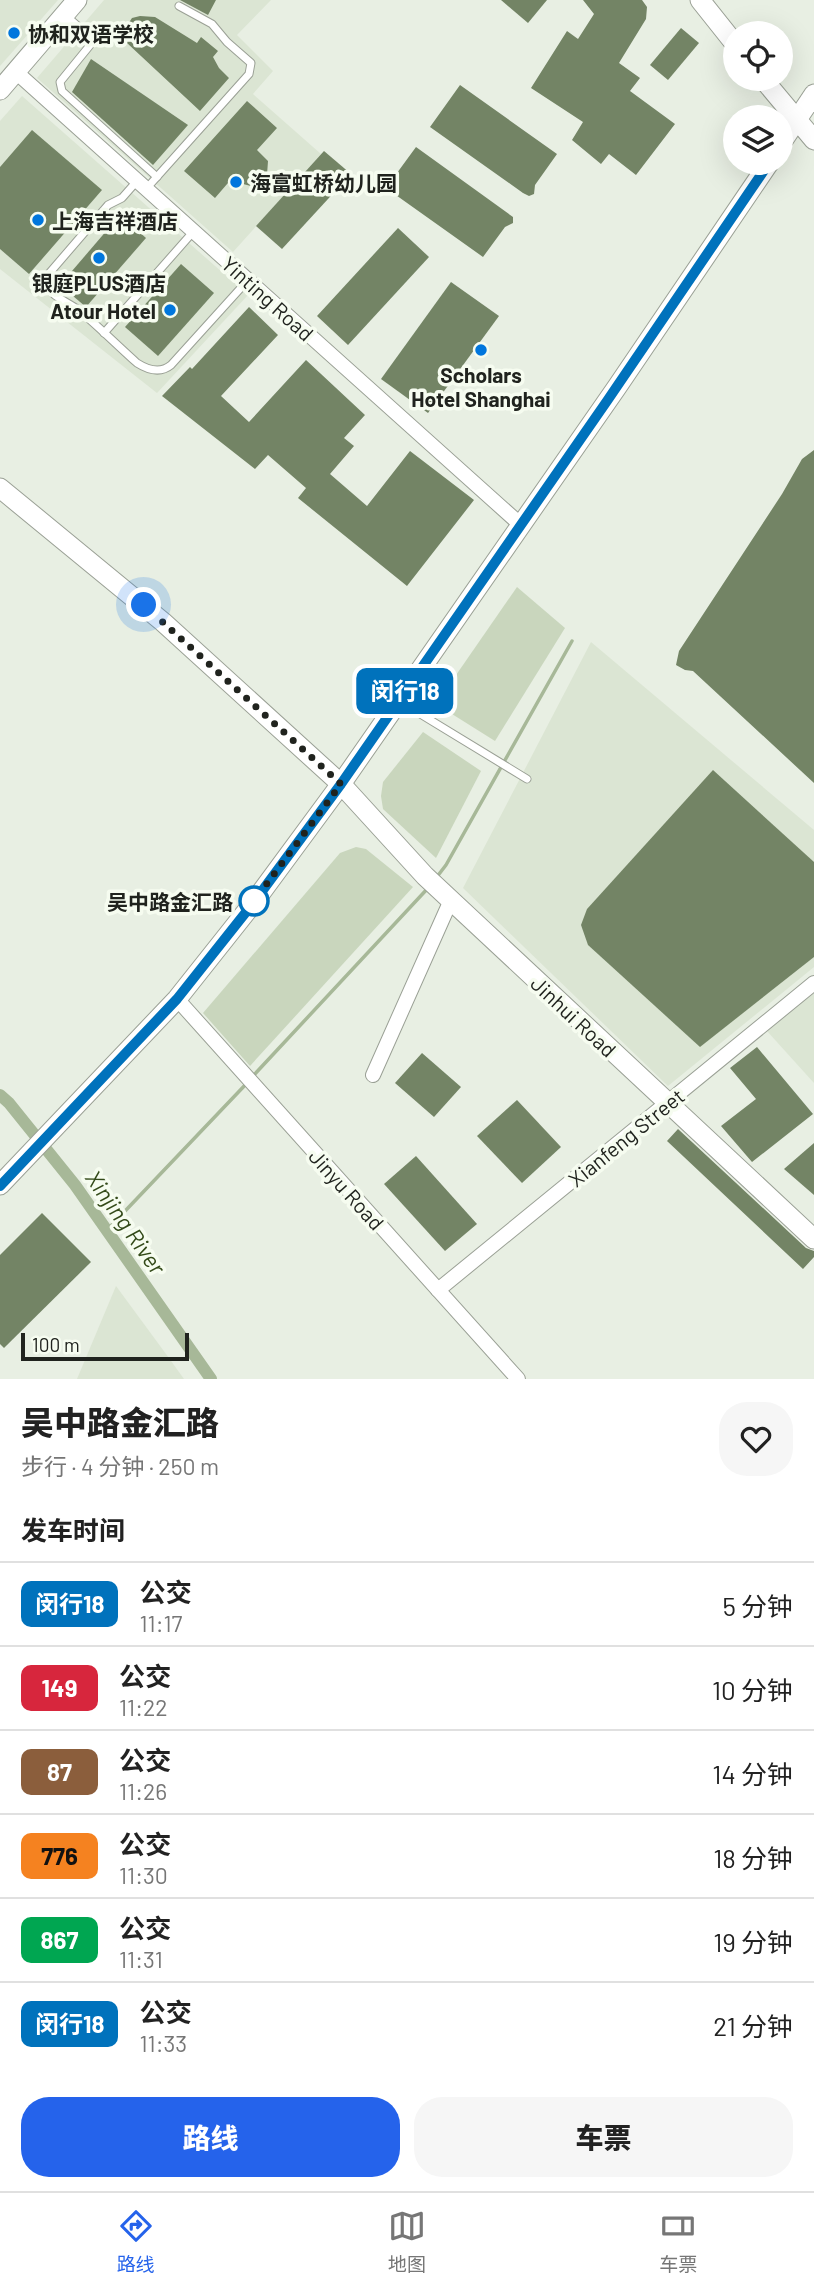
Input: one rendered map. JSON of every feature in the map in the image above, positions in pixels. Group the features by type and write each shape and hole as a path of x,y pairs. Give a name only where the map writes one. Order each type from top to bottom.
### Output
{"main road":[{"path":"700,0 723,29"},
{"path":"0,90 71,7"},
{"path":"773,91 814,140"},
{"path":"793,127 814,94"},
{"path":"0,1185 177,999 254,902 341,784 761,175"},
{"name":"Jinhui Road","path":"0,488 163,622 341,784 425,876 814,1239"}],"street":[{"name":"Yinting Road","path":"16,72 521,525"},
{"path":"373,1075 447,897"},
{"name":"Xianfeng Street","path":"438,1290 814,983"},
{"name":"Jinyu Road","path":"177,999 518,1379"}],"lane":[{"path":"178,6 212,24 227,42 251,62 249,74 157,177 108,205 45,281 47,289 77,309 146,369 159,371 166,369 248,280"},
{"path":"71,7 88,35 90,44 62,79 62,91 157,177"},
{"path":"104,333 194,231"},
{"path":"398,701 524,777"}],"shaded area":[{"name":"协和双语学校","path":"0,0 58,0 0,66"},
{"path":"104,0 271,0 237,35 273,71 253,94 321,154 233,252 37,78"},
{"path":"22,96 248,295 157,393 0,269 0,121"},
{"path":"517,587 565,628 495,741 436,704"},
{"path":"591,642 814,830 814,967 668,1086 463,888"},
{"path":"423,732 481,771 436,858 383,809 381,796 383,782"},
{"path":"356,847 366,849 413,887 250,1066 203,1013 340,853"},
{"path":"814,993 814,1083 767,1031"},
{"path":"116,1286 166,1354 184,1379 77,1379"}],"building":[{"path":"180,0 216,0 208,15"},
{"path":"501,0 547,0 528,23"},
{"path":"583,0 642,0 647,7 646,19 619,63 640,78 630,91 675,124 636,175 609,154 601,164 572,140 583,122 531,88 567,31 578,39 594,14"},
{"path":"155,17 197,43 201,37 218,51 213,57 229,78 200,111 127,43 125,30 132,18"},
{"path":"681,28 699,43 668,80 650,65"},
{"path":"91,59 188,125 153,165 72,92"},
{"path":"460,85 557,154 535,185 534,194 529,196 523,193 430,127"},
{"path":"247,101 277,128 257,150 268,161 267,175 261,183 251,186 243,184 234,176 215,198 184,171"},
{"name":"上海吉祥酒店","path":"32,130 102,190 29,274 0,249 0,167"},
{"path":"416,147 513,217 513,223 505,227 483,257 386,188"},
{"path":"324,151 351,174 282,249 256,226"},
{"name":"银庭PLUS酒店","path":"120,215 146,238 86,307 60,285"},
{"path":"398,228 429,257 348,345 317,316"},
{"name":"Atour Hotel","path":"181,264 214,293 158,356 125,327"},
{"path":"451,282 499,316 428,413 381,379"},
{"path":"249,307 278,335 221,396 249,422 306,360 365,415 344,438 354,446 330,474 367,506 410,451 474,500 407,586 298,498 306,488 268,455 255,469 162,396 190,367 192,369"},
{"path":"814,450 814,783 693,671 676,665 679,651 802,459"},
{"path":"713,770 814,862 814,957 700,1047 588,945 581,925 587,909"},
{"path":"757,1047 813,1114 752,1162 721,1126 756,1099 730,1068"},
{"path":"422,1053 461,1087 434,1117 395,1083"},
{"path":"517,1100 561,1147 522,1183 477,1136"},
{"path":"678,1129 806,1248 814,1251 814,1257 803,1269 667,1141"},
{"path":"814,1143 814,1195 784,1169"},
{"path":"416,1156 477,1224 445,1251 384,1184"},
{"path":"42,1213 91,1262 4,1348 0,1344 0,1255"}],"waterway":[{"path":"436,878 446,865 572,641"},
{"path":"253,1076 429,887"},
{"path":"107,1230 248,1082"},
{"name":"Xinjing River","path":"0,1095 75,1185 211,1379"}],"bus line":[{"name":"闵行18","path":"0,1186 177,999 254,902 341,784 761,175"}],"place":[{"name":"协和双语学校","path":"14,33"},
{"name":"海富虹桥幼儿园","path":"236,182"},
{"name":"上海吉祥酒店","path":"38,220"},
{"name":"银庭PLUS酒店","path":"99,258"},
{"name":"Atour Hotel","path":"170,310"},
{"name":"Scholars Hotel Shanghai","path":"481,350"},
{"name":"吴中路金汇路","path":"254,901"}],"route":[{"path":"144,605 341,784 254,901"}]}
